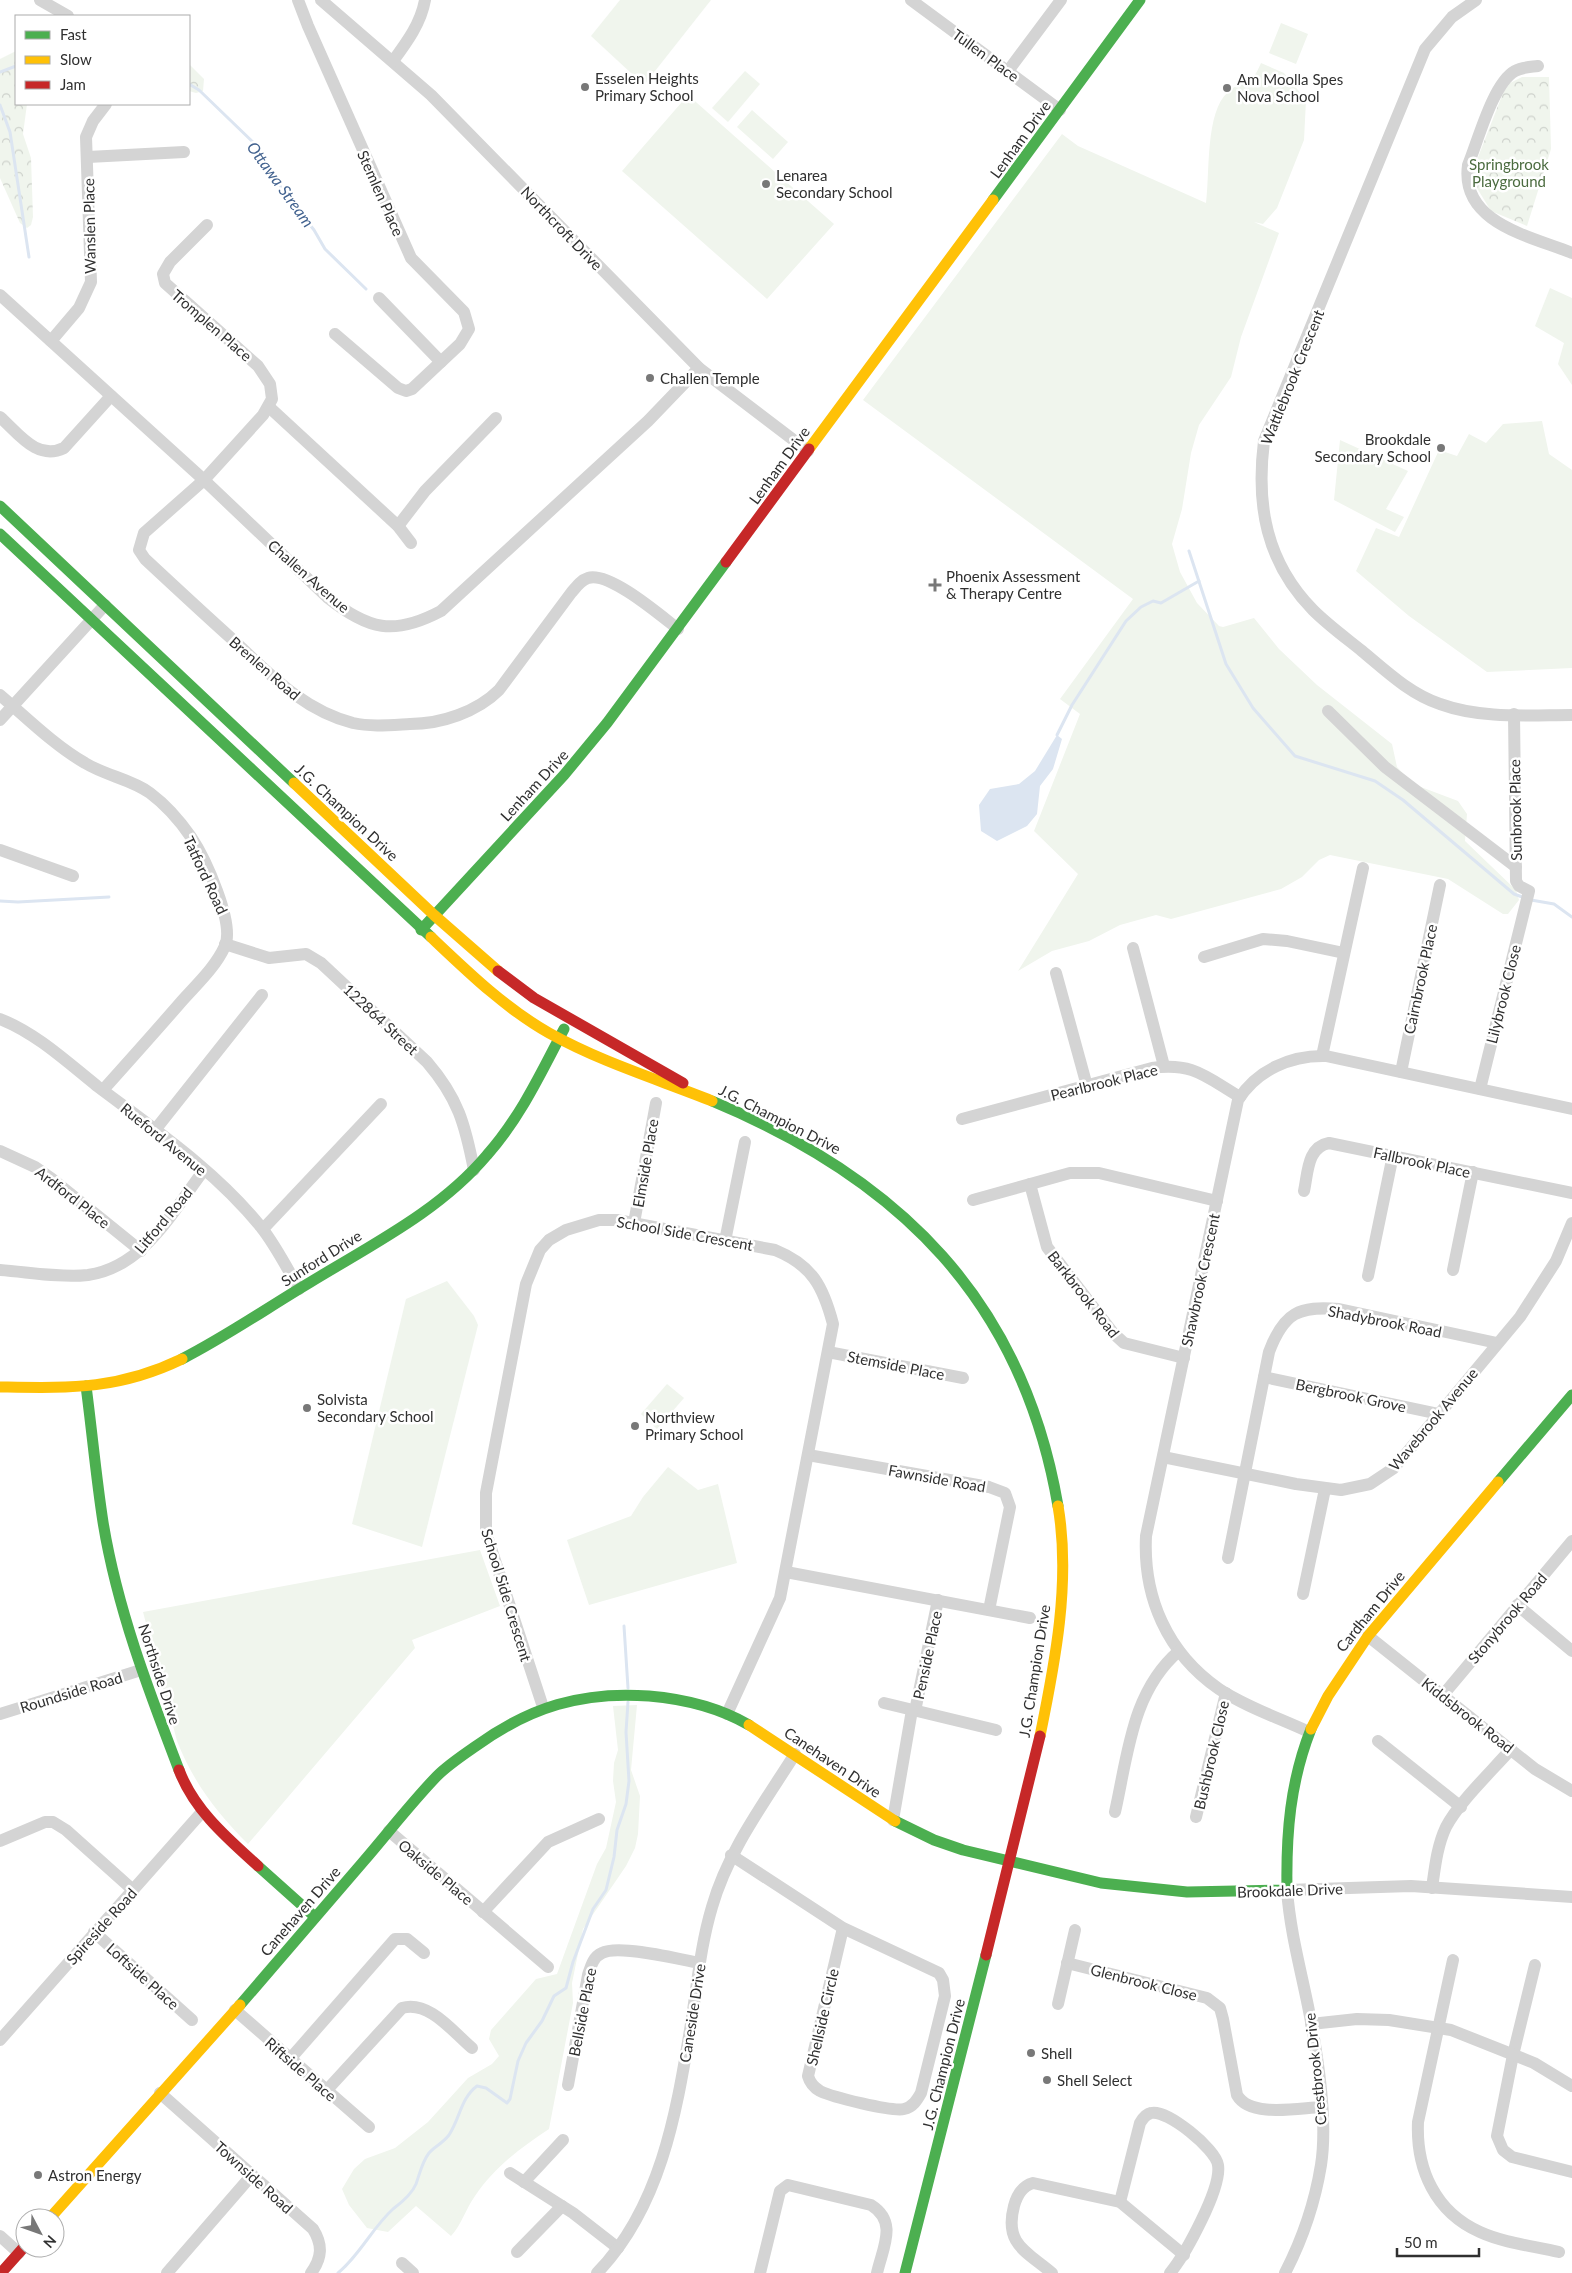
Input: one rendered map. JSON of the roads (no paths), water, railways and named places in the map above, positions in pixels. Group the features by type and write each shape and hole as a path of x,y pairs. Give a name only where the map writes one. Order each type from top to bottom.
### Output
{"street":[{"path":"40,0 66,15"},
{"name":"Stemlen Place","path":"298,0 410,258 464,312 469,321 467,336 412,389 404,391 335,334"},
{"name":"Northcroft Drive","path":"321,0 393,61 506,169 699,368 808,451"},
{"path":"393,61 423,12 425,0"},
{"name":"Tullen Place","path":"911,0 1060,110"},
{"path":"1008,71 1060,0"},
{"name":"Lenham Drive","path":"421,930 586,750 678,629 1140,0"},
{"name":"Wattlebrook Crescent","path":"1476,0 1452,17 1425,49 1264,442 1260,483 1264,521 1277,560 1297,592 1313,610 1396,679 1416,693 1459,710 1572,716"},
{"path":"1538,66 1516,70 1502,84 1468,165 1466,177 1471,196 1476,205 1494,221 1572,252"},
{"name":"Wanslen Place","path":"51,341 79,308 91,282 86,137 93,121 105,105"},
{"name":"Wanslen Place","path":"88,157 184,152"},
{"name":"Tromplen Place","path":"207,225 170,262 163,274 165,283 258,366 270,384 272,391 269,407"},
{"name":"Challen Avenue","path":"0,296 204,480 346,612 377,625 410,626 442,611 634,434 699,368"},
{"path":"379,298 441,362"},
{"path":"0,417 32,446 40,451 54,453 64,448 110,396"},
{"path":"204,480 269,407 398,526 411,543"},
{"path":"398,526 425,491 496,418"},
{"name":"Brenlen Road","path":"204,480 144,533 140,542 142,556 295,697 328,714 353,723 368,725 421,724 441,720 489,700 521,662 571,593 587,578 603,579 613,583 678,629"},
{"name":"J.G. Champion Drive","path":"0,506 434,915 510,982 677,1078 704,1098"},
{"name":"J.G. Champion Drive","path":"0,534 487,990 559,1039 662,1084 704,1098 808,1147 875,1191 908,1218 944,1255 973,1291 994,1324 1031,1402 1054,1480 1062,1568 1056,1644 1043,1716 1010,1862 959,2070 905,2273"},
{"path":"0,720 105,606"},
{"name":"Tatford Road","path":"0,695 63,749 86,764 135,784 149,792 176,817 192,838 222,904 228,932 225,944 210,970 103,1090"},
{"path":"1328,711 1385,768 1516,867"},
{"name":"Sunbrook Place","path":"1514,714 1516,881 1519,886 1529,891 1527,899"},
{"path":"0,850 73,876"},
{"path":"1322,1056 1363,868"},
{"name":"Cairnbrook Place","path":"1401,1072 1440,885"},
{"name":"Lilybrook Close","path":"1480,1089 1527,899"},
{"path":"1204,957 1262,939 1287,941 1344,953"},
{"name":"122864 Street","path":"225,944 269,958 306,954 326,968 427,1062 442,1079 458,1107 466,1132 474,1170"},
{"path":"1133,948 1164,1066"},
{"path":"1056,973 1087,1086"},
{"path":"154,1130 262,995"},
{"name":"Sunford Drive","path":"0,1387 86,1386 126,1380 176,1362 206,1348 418,1216 474,1170 502,1138 522,1108 570,1018"},
{"name":"Rueford Avenue","path":"0,1019 40,1041 204,1170 246,1209 263,1229 299,1289"},
{"name":"Shawbrook Crescent","path":"1309,1732 1226,1693 1197,1671 1179,1651 1161,1622 1152,1599 1145,1556 1146,1536 1240,1097 1247,1086 1268,1070 1283,1062 1311,1055 1401,1072 1572,1109"},
{"name":"Pearlbrook Place","path":"962,1119 1173,1065 1194,1071 1240,1097"},
{"name":"Elmside Place","path":"634,1224 656,1103"},
{"path":"263,1229 381,1104"},
{"path":"725,1241 745,1142"},
{"name":"Fallbrook Place","path":"1304,1191 1312,1154 1321,1145 1329,1144 1393,1155 1572,1193"},
{"name":"Ardford Place","path":"0,1151 35,1167 141,1251"},
{"path":"1368,1276 1393,1155"},
{"name":"Litford Road","path":"0,1270 86,1275 105,1272 118,1266 141,1251 204,1170"},
{"path":"1453,1270 1473,1172"},
{"path":"973,1200 1070,1173 1099,1173 1217,1201"},
{"name":"Barkbrook Road","path":"1030,1184 1047,1247 1113,1333 1124,1344 1184,1358"},
{"name":"School Side Crescent","path":"543,1707 486,1533 486,1493 526,1284 540,1250 549,1240 584,1223 617,1220 775,1250 792,1257 809,1270 827,1302 833,1324 780,1598 727,1714"},
{"name":"Wavebrook Avenue","path":"1163,1457 1325,1489 1356,1488 1382,1477 1394,1468 1539,1290 1556,1261 1572,1223"},
{"name":"Shadybrook Road","path":"1228,1558 1269,1352 1282,1326 1301,1310 1313,1308 1339,1309 1497,1343"},
{"name":"Stemside Place","path":"828,1352 963,1378"},
{"name":"Bergbrook Grove","path":"1264,1377 1438,1414"},
{"name":"Northside Drive","path":"86,1386 103,1523 117,1587 141,1670 183,1781 202,1812 240,1852 315,1918"},
{"name":"Cardham Drive","path":"1287,1890 1284,1849 1295,1775 1309,1732 1324,1699 1344,1667 1368,1636 1572,1395"},
{"name":"Fawnside Road","path":"808,1455 989,1487 1005,1493 1010,1507 989,1610"},
{"path":"1303,1594 1325,1489"},
{"name":"Stonybrook Road","path":"1443,1695 1572,1542"},
{"path":"786,1572 1030,1618"},
{"name":"Penside Place","path":"914,1710 938,1600"},
{"path":"1517,1606 1572,1651"},
{"name":"Kiddsbrook Road","path":"1368,1636 1535,1768 1572,1791"},
{"path":"1115,1812 1139,1706 1155,1676 1179,1651"},
{"name":"Roundside Road","path":"0,1714 141,1670"},
{"name":"Bushbrook Close","path":"1196,1817 1226,1693"},
{"name":"Canehaven Drive","path":"59,2208 235,2010 438,1775 477,1742 512,1721 543,1707 566,1700 619,1694 638,1694 684,1700 727,1714 795,1754 893,1820 935,1841 1010,1862"},
{"name":"Penside Place","path":"884,1703 996,1730"},
{"path":"893,1820 914,1710"},
{"path":"1378,1741 1461,1807"},
{"path":"1432,1888 1438,1849 1446,1827 1511,1749"},
{"name":"Caneside Drive","path":"597,2273 618,2248 644,2206 663,2157 676,2110 699,1963 711,1909 732,1855 795,1754"},
{"name":"Spireside Road","path":"0,2040 202,1812"},
{"name":"Oakside Place","path":"482,1912 548,1842 599,1819"},
{"path":"0,1840 45,1822 53,1822 66,1830 133,1890"},
{"name":"Oakside Place","path":"389,1831 548,1967"},
{"name":"Shellside Circle","path":"732,1855 843,1928 939,1972 943,1980 945,1996 921,2094 914,2104 904,2109 890,2109 828,2094 814,2087 810,2082 808,2076 843,1928"},
{"name":"Brookdale Drive","path":"1010,1862 1047,1871 1152,1890 1245,1892 1411,1886 1572,1897"},
{"name":"Crestbrook Drive","path":"1285,2273 1295,2254 1311,2207 1321,2164 1321,2107 1310,2024 1290,1925 1287,1890"},
{"path":"1058,2004 1074,1930"},
{"name":"Loftside Place","path":"94,1932 192,2020"},
{"path":"290,2059 395,1940 407,1939 424,1953"},
{"name":"Bellside Place","path":"568,2085 592,1961 600,1954 616,1949 699,1963"},
{"path":"1453,1960 1418,2122 1417,2142 1420,2159 1431,2190 1457,2218 1482,2233 1559,2252"},
{"name":"Glenbrook Close","path":"1067,1963 1207,1998 1220,2008 1237,2095 1243,2103 1262,2110 1321,2107"},
{"path":"1536,1965 1513,2055 1498,2136 1499,2143 1503,2150 1519,2161 1572,2172"},
{"path":"326,2091 402,2008 418,2006 429,2012 472,2048"},
{"name":"Riftside Place","path":"235,2010 369,2127"},
{"path":"1310,2024 1358,2019 1388,2020 1451,2030 1534,2063 1572,2086"},
{"name":"Townside Road","path":"160,2093 313,2229 320,2245 320,2258 311,2273"},
{"path":"1120,2202 1137,2132 1143,2117 1150,2113 1166,2115 1205,2145 1217,2160 1218,2178 1184,2256 1170,2273"},
{"path":"524,2182 562,2140"},
{"path":"510,2174 562,2206 618,2248"},
{"path":"167,2273 252,2175"},
{"path":"1052,2273 1018,2244 1012,2232 1010,2222 1016,2197 1022,2190 1033,2183 1120,2202 1184,2256"},
{"path":"760,2273 780,2191 788,2185 871,2205 880,2210 887,2220 887,2231 877,2273"},
{"path":"517,2252 562,2206"},
{"path":"0,2236 15,2246"},
{"path":"1,2273 15,2258"},
{"path":"402,2263 413,2273"}],"waterway":[{"name":"Ottawa Stream","path":"0,72 15,66"},
{"name":"Ottawa Stream","path":"190,85 199,90 257,146 283,191 314,230 325,249 366,289"},
{"path":"0,105 10,132 29,257"},
{"path":"1189,551 1226,664 1253,708 1295,756 1375,781 1403,800 1514,894 1525,898"},
{"path":"1057,735 1072,705 1126,621 1141,607 1153,601 1161,603 1199,581"},
{"path":"0,901 18,902 109,897"},
{"path":"1531,900 1554,904 1572,917"},
{"path":"624,1626 628,1688"},
{"path":"338,2273 353,2258 386,2216 412,2191 427,2156 449,2135 467,2096 477,2086 486,2088 507,2103 510,2099 518,2061 526,2043 542,2021 554,1996 566,1988 573,1962 593,1909 606,1890 614,1857 617,1830 626,1804 629,1781 626,1732 628,1702"}],"place":[{"name":"Esselen Heights Primary School","path":"585,87"},
{"name":"Am Moolla Spes Nova School","path":"1227,88"},
{"name":"Lenarea Secondary School","path":"766,184"},
{"name":"Challen Temple","path":"650,378"},
{"name":"Brookdale Secondary School","path":"1441,448"},
{"name":"Phoenix Assessment & Therapy Centre","path":"935,585"},
{"name":"Solvista Secondary School","path":"307,1408"},
{"name":"Northview Primary School","path":"635,1426"},
{"name":"Shell","path":"1031,2053"},
{"name":"Shell Select","path":"1047,2080"},
{"name":"Astron Energy","path":"38,2175"}],"park label":[{"name":"Springbrook Playground","path":"1509,172"}]}
